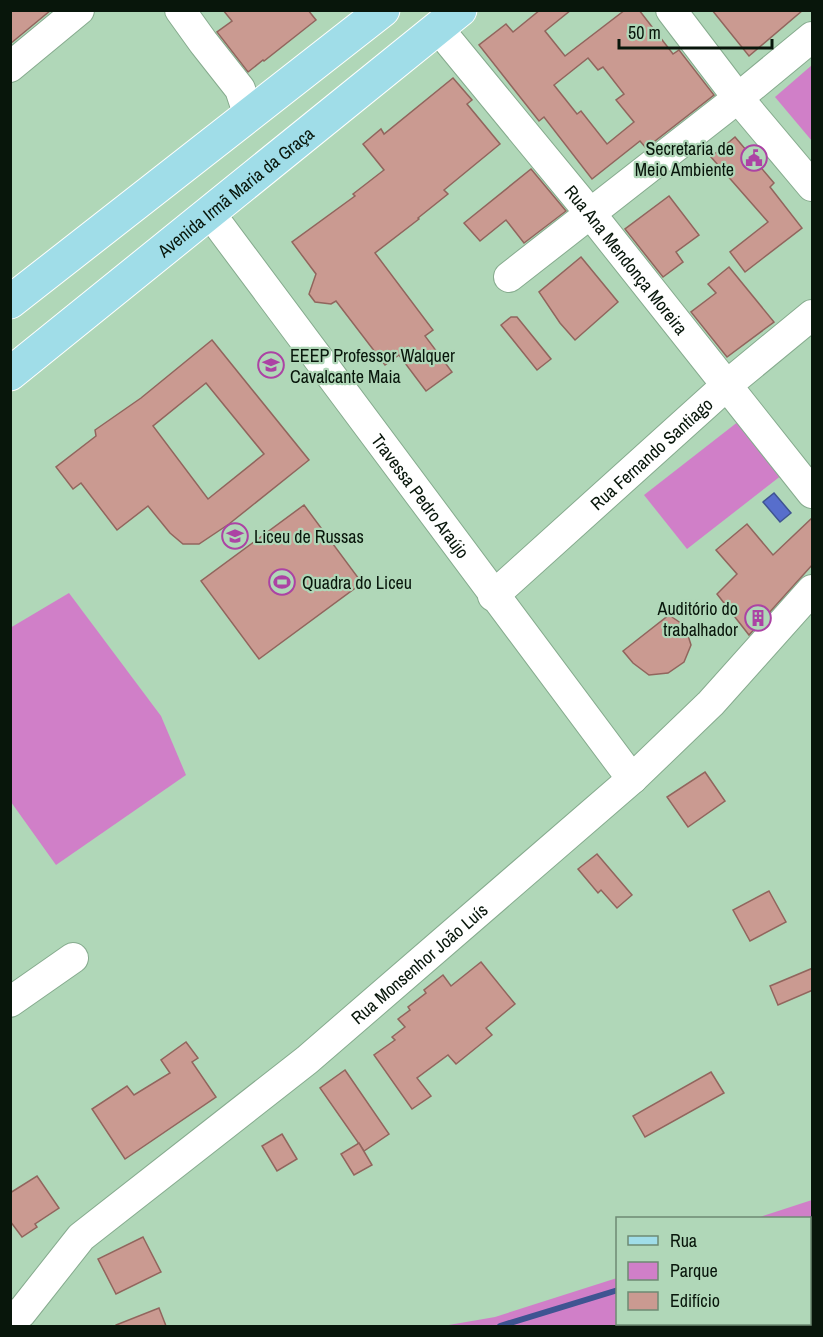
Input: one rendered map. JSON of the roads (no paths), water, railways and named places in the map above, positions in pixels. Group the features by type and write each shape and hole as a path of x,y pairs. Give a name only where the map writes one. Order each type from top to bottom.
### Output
{"main road":[{"path":"10,302 383,10"},
{"name":"Avenida Irmã Maria da Graça","path":"10,374 449,19"}],"street":[{"path":"10,67 79,10"},
{"path":"180,10 240,89 249,116"},
{"path":"672,10 738,98 813,186"},
{"name":"Rua Ana Mendonça Moreira","path":"449,19 590,213 813,493"},
{"path":"509,277 813,37"},
{"name":"Travessa Pedro Araújo","path":"209,212 493,596 632,779"},
{"name":"Rua Fernando Santiago","path":"493,596 727,385 813,315"},
{"name":"Rua Monsenhor João Luís","path":"17,1318 81,1237 307,1060 632,779 711,703 813,590"},
{"path":"10,1002 73,958"}],"water":[{"path":"774,493 791,513 780,522 763,502"}],"waterway":[{"path":"500,1326 616,1291"}],"place":[{"name":"Secretaria de Meio Ambiente","path":"754,158"},
{"name":"EEEP Professor Walquer Cavalcante Maia","path":"271,365"},
{"name":"Liceu de Russas","path":"235,536"},
{"name":"Quadra do Liceu","path":"282,582"},
{"name":"Auditório do trabalhador","path":"758,618"}]}
